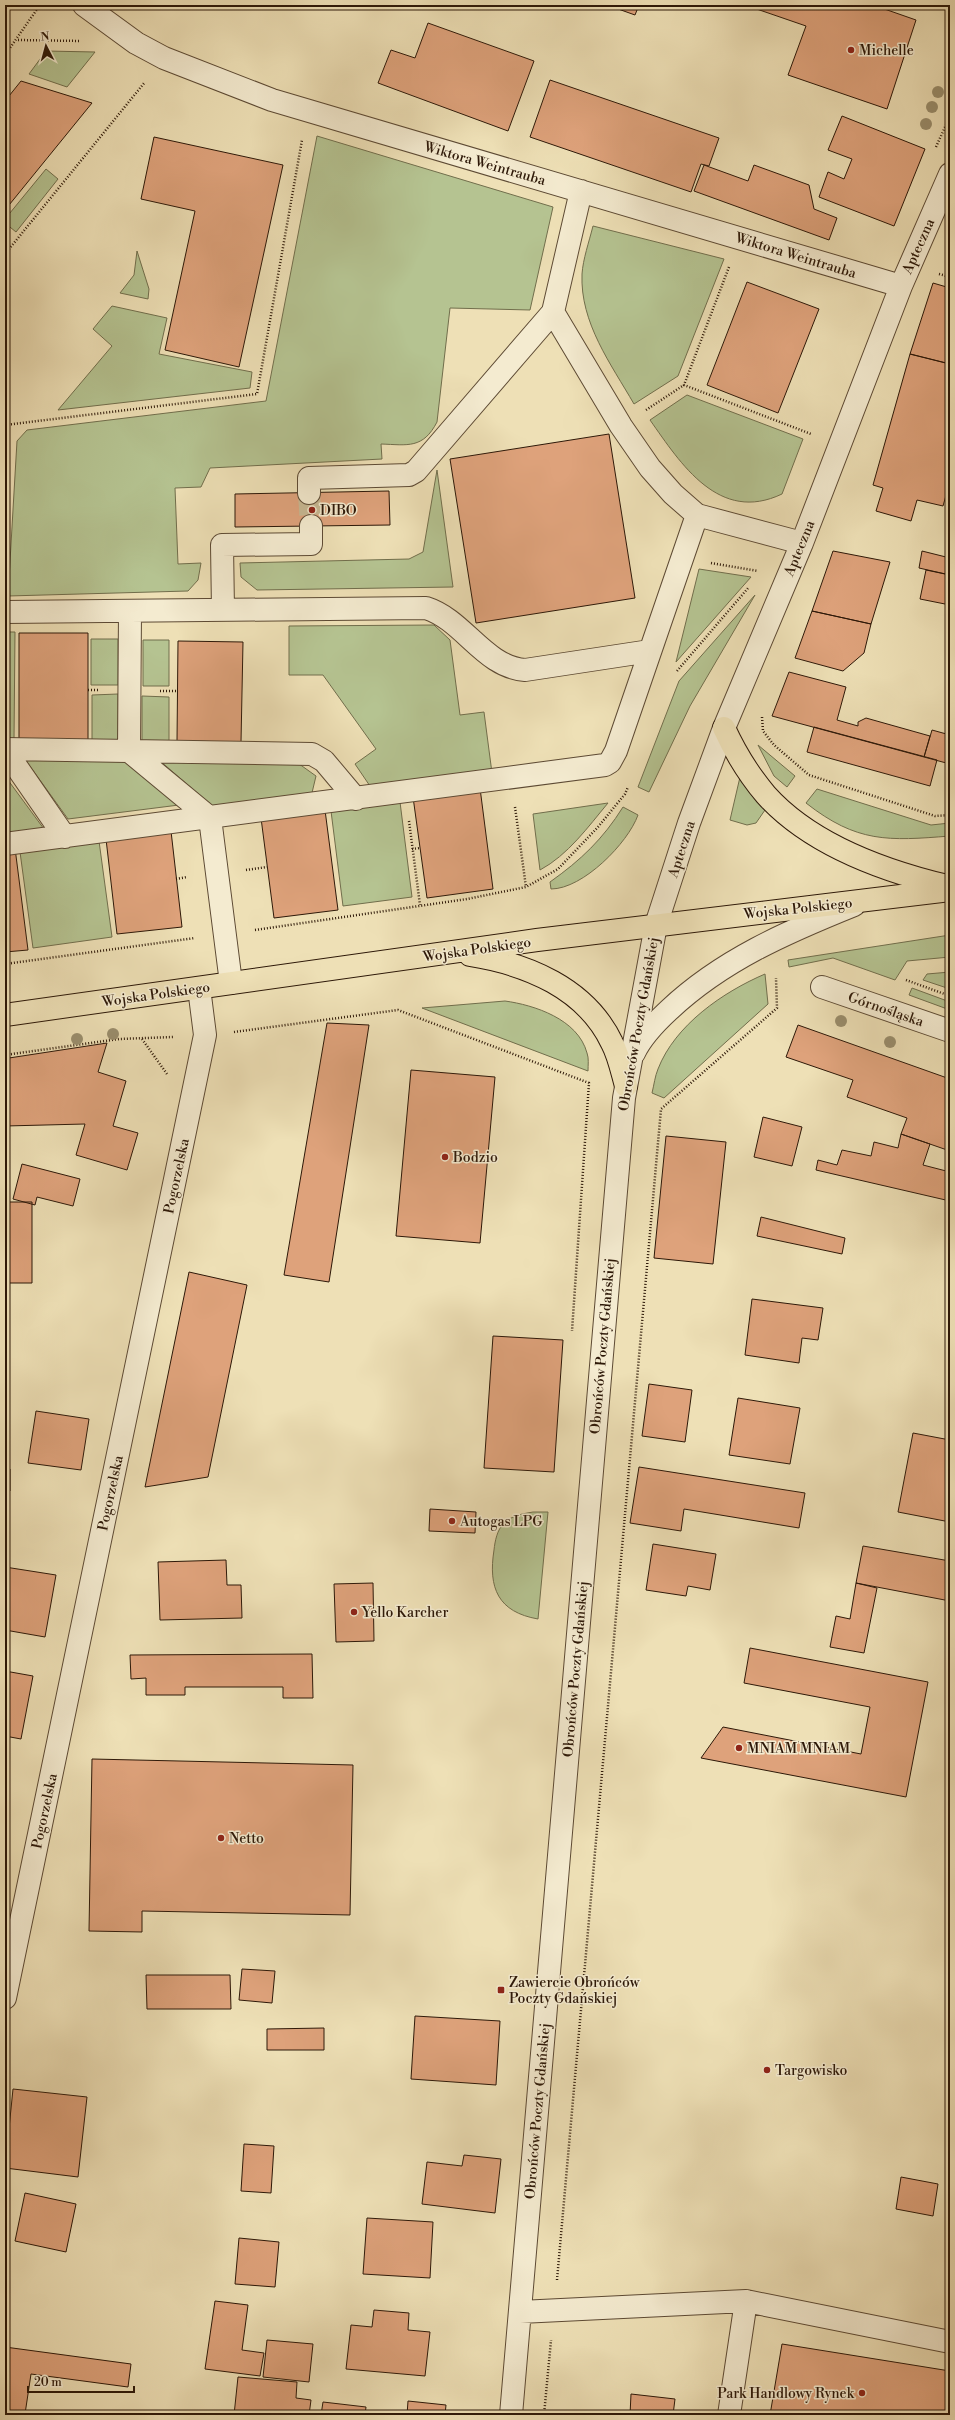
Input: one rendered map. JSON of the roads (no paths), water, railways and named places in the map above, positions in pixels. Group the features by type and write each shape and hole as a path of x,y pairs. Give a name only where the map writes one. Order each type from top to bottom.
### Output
{"main road":[{"path":"724,728 748,771 766,795 798,823 824,840 867,860 925,881 950,888"},
{"name":"Wojska Polskiego","path":"5,1016 656,924 864,901 950,888"},
{"path":"457,952 530,970 567,990 596,1018 612,1041 626,1086"}],"street":[{"name":"Wiktora Weintrauba","path":"84,5 136,43 164,58 272,100 901,286"},
{"name":"Apteczna","path":"656,924 689,823 724,728 802,543 901,286 950,174"},
{"path":"310,493 309,478 409,475 416,471 553,312 581,191"},
{"path":"553,312 622,426 650,468 673,494 697,515 802,543"},
{"path":"5,844 511,779 598,767 610,762 616,750 697,515"},
{"path":"223,610 222,546 311,544 311,526"},
{"path":"5,612 426,608 439,612 504,666 514,669 525,670 650,651"},
{"path":"129,751 130,611"},
{"path":"5,750 312,754 324,761 356,799"},
{"path":"5,750 65,837"},
{"path":"129,751 210,818 231,983"},
{"path":"628,1065 637,1047 656,1022 686,994 715,973 746,953 789,931 864,901"},
{"name":"Obrońców Poczty Gdańskiej","path":"511,2415 628,1065 656,924"},
{"name":"Górnośląska","path":"822,987 950,1031"},
{"name":"Pogorzelska","path":"5,1998 205,1036 199,988"},
{"path":"729,2415 746,2301"},
{"path":"520,2312 746,2301 950,2342"}],"tunnel":[{"path":"309,493 311,526"}],"place":[{"name":"Michelle","path":"851,50"},
{"name":"DIBO","path":"312,510"},
{"name":"Bodzio","path":"445,1157"},
{"name":"Autogas LPG","path":"452,1521"},
{"name":"Yello Karcher","path":"354,1612"},
{"name":"MNIAM MNIAM","path":"739,1748"},
{"name":"Netto","path":"221,1838"},
{"name":"Zawiercie Obrońców Poczty Gdańskiej","path":"501,1990"},
{"name":"Targowisko","path":"767,2070"},
{"name":"Park Handlowy Rynek","path":"862,2393"}]}
